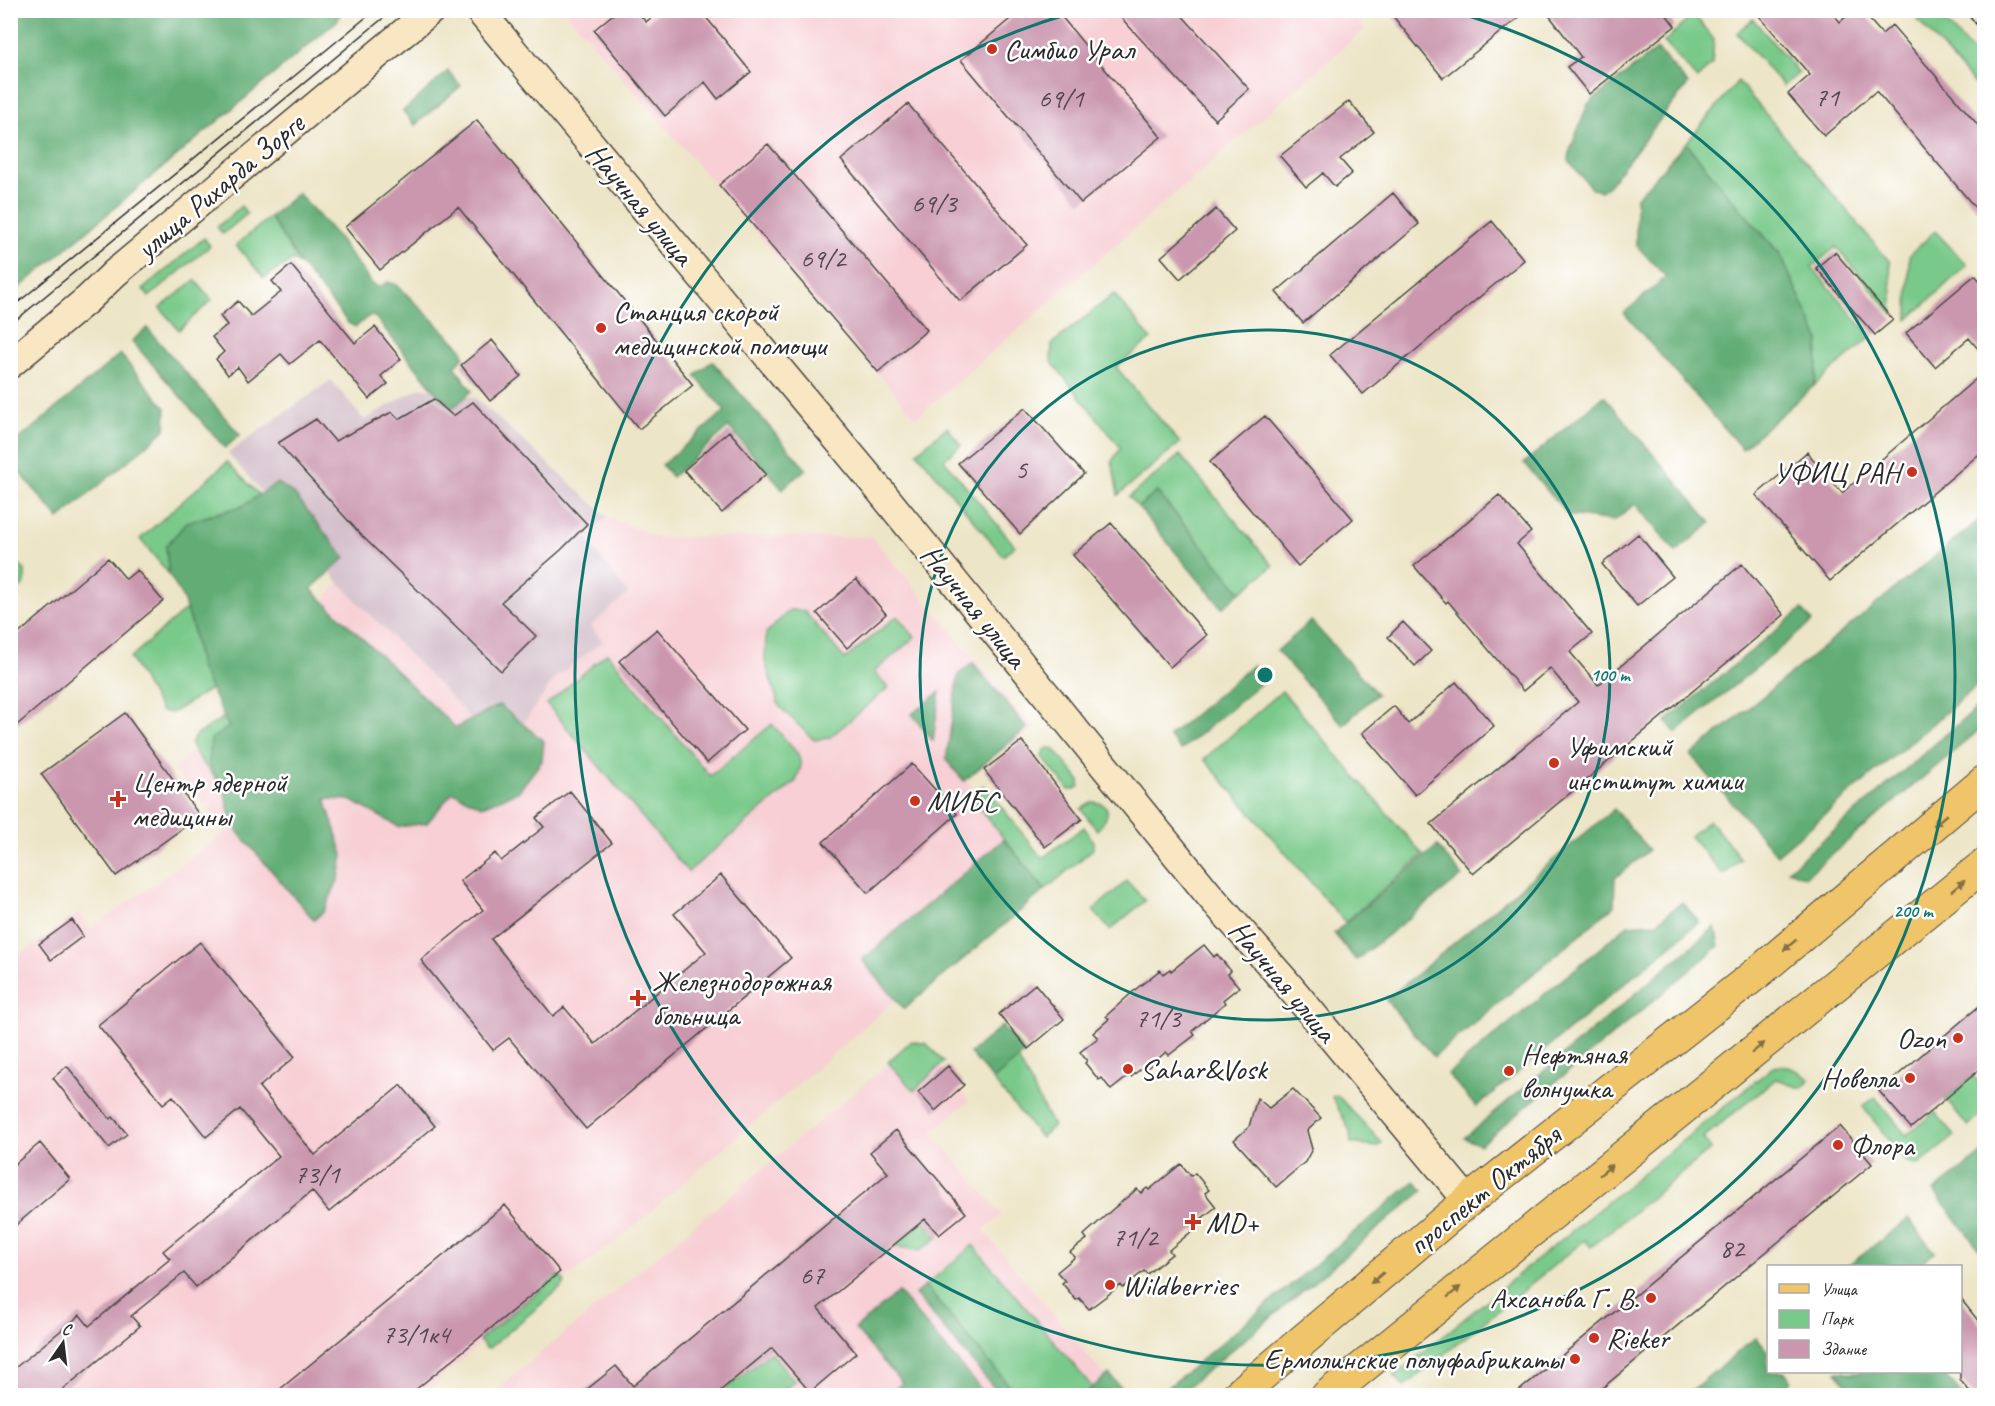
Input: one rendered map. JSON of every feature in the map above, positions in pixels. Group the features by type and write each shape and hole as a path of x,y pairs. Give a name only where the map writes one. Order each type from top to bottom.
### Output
{"main road":[{"name":"проспект Октября","path":"1240,1395 1468,1201 1761,970 1984,782"},
{"name":"проспект Октября","path":"1327,1395 1984,865"}],"street":[{"name":"улица Рихарда Зорге","path":"10,364 88,299 115,273 431,10"},
{"name":"Научная улица","path":"479,10 869,477 1210,896 1468,1201"}],"shaded area":[{"path":"1349,10 1365,29 916,418 565,11"},
{"path":"331,380 364,420 421,387 475,398 608,517 584,535 628,594 591,626 603,641 555,678 501,756 452,698 339,583 228,453"},
{"name":"Железнодорожная больница","path":"608,517 656,537 872,537 1034,729 964,777 1042,873 619,1239 477,1346 422,1395 11,1396 11,961 79,913 91,929 228,831 174,770 339,583 452,698 501,755 555,678 602,641 591,626 628,594 584,535"},
{"path":"911,1045 922,1046 969,1101 932,1132 1002,1215 983,1230 1121,1395 489,1396"}],"green space":[{"path":"11,10 341,11 338,20 11,295"},
{"path":"1910,11 1936,11 1984,65 1984,95"},
{"path":"1694,14 1714,40 1712,64 1697,79 1664,42"},
{"path":"1753,19 1799,73 1783,86 1737,33"},
{"path":"1657,49 1688,84 1609,185 1601,191 1592,189 1569,161 1570,150 1588,104"},
{"path":"448,71 461,86 415,125 403,111"},
{"path":"1738,81 1890,262 1893,314 1836,247 1812,267 1871,337 1815,385 1819,340 1780,254 1686,143"},
{"path":"1686,143 1780,254 1819,340 1815,385 1742,449 1624,313 1666,277 1636,245 1636,198"},
{"path":"298,193 336,235 372,284 379,287 388,282 397,285 461,348 464,356 455,367 472,391 453,408 439,396 375,317 369,316 356,327 349,324 301,265 270,217"},
{"path":"241,206 247,214 223,234 217,227"},
{"path":"270,217 301,265 293,260 264,278 236,245"},
{"path":"1935,231 1967,265 1908,320 1909,256"},
{"path":"204,238 210,246 149,297 143,289"},
{"path":"195,280 212,300 179,330 160,308"},
{"path":"1114,294 1151,339 1116,367 1180,443 1118,495 1112,461 1121,448 1051,361 1052,344"},
{"path":"147,328 240,435 225,448 132,341"},
{"path":"120,354 166,408 165,430 59,519 11,462 11,446"},
{"path":"712,361 806,469 782,489 729,427 672,477 662,465 725,411 695,376"},
{"path":"1604,396 1711,523 1676,552 1635,504 1614,521 1568,515 1524,463"},
{"path":"947,427 961,445 944,460 1015,546 1003,556 917,452"},
{"path":"1180,455 1273,566 1241,592 1157,492 1138,507 1129,497"},
{"path":"227,462 259,495 243,506 221,512 166,546 169,574 140,539"},
{"path":"277,483 293,493 345,558 311,589 456,728 499,705 544,741 542,761 518,792 482,806 453,792 427,823 399,827 350,800 325,799 343,855 339,878 324,911 314,920 232,825 224,789 209,764 211,739 229,727 200,667 192,625 183,599 169,574 166,546 187,522 243,506"},
{"path":"1157,492 1241,592 1222,608 1138,507"},
{"path":"1984,516 1984,680 1777,855 1691,755"},
{"path":"11,558 25,570 25,584 11,596"},
{"path":"186,609 192,625 200,667 211,689 172,713 161,711 130,658"},
{"path":"1802,609 1812,622 1676,733 1666,721"},
{"path":"790,610 804,611 845,659 897,616 915,637 874,672 888,688 829,738 814,740 779,706 765,661 766,633"},
{"path":"1311,621 1377,694 1343,725 1277,651"},
{"path":"607,653 710,776 772,724 798,754 801,766 796,781 688,872 547,704"},
{"path":"973,663 1027,728 964,781 946,760 958,675"},
{"path":"1253,665 1265,680 1181,750 1169,736"},
{"path":"1282,691 1423,855 1345,922 1204,759"},
{"path":"940,692 933,741 912,714"},
{"path":"1984,702 1984,726 1805,877 1788,870"},
{"path":"224,717 229,728 209,764 224,789 195,753 191,744 195,736"},
{"path":"1048,748 1054,749 1080,781 1079,787 1069,790 1042,757 1043,752"},
{"path":"984,785 1042,858 1084,827 1093,841 1093,849 1045,890 970,796"},
{"path":"1092,802 1107,808 1106,817 1097,830 1081,809"},
{"path":"1614,809 1649,850 1615,878 1614,906 1434,1057 1386,1000"},
{"path":"1709,820 1741,859 1723,875 1690,836"},
{"path":"1004,839 1045,890 904,1009 862,960"},
{"path":"1437,846 1462,876 1356,960 1334,933"},
{"path":"1127,881 1145,901 1110,930 1093,910"},
{"path":"1682,902 1699,922 1476,1107 1448,1074 1628,925 1656,923"},
{"path":"1715,927 1719,946 1480,1145 1464,1138"},
{"path":"1002,1026 1025,1053 993,1080 970,1053"},
{"path":"911,1041 927,1044 944,1062 914,1091 888,1062"},
{"path":"1018,1059 1053,1126 1041,1138 993,1080"},
{"path":"1781,1066 1799,1072 1809,1079 1808,1082 1802,1088 1776,1079 1703,1138 1711,1149 1591,1247 1585,1240 1404,1387 1394,1376 1773,1067"},
{"path":"1973,1076 1984,1088 1984,1113 1968,1126 1945,1099"},
{"path":"1337,1095 1382,1143 1377,1147 1351,1143 1350,1131 1332,1097"},
{"path":"1875,1097 1906,1135 1935,1112 1955,1136 1918,1165 1906,1161 1863,1107"},
{"path":"1984,1152 1984,1255 1934,1191"},
{"path":"1415,1181 1423,1191 1178,1395 1159,1395"},
{"path":"1908,1219 1935,1252 1918,1265 1849,1265"},
{"path":"924,1221 938,1237 920,1251 895,1246"},
{"path":"973,1245 1093,1388 1083,1395 1017,1395 925,1286"},
{"path":"559,1275 565,1282 563,1286 489,1348 486,1348 479,1340"},
{"path":"925,1286 1017,1395 1000,1395 915,1294"},
{"path":"898,1292 986,1395 888,1395 902,1383 855,1329"},
{"path":"1756,1337 1767,1351 1767,1373 1786,1373 1792,1381 1775,1395 1686,1395"},
{"path":"771,1352 795,1381 777,1395 718,1395"},
{"path":"1837,1373 1944,1373 1962,1395 1855,1395"},
{"path":"1109,1374 1123,1390 1117,1395 1083,1395"}],"building":[{"path":"618,10 636,10 646,22 660,10 700,10 751,72 718,99 705,82 665,116 594,30"},
{"path":"1021,10 1056,10 1161,137 1081,203 961,60"},
{"path":"1114,10 1177,10 1249,89 1215,120"},
{"path":"1388,10 1528,10 1443,78"},
{"path":"1545,10 1663,10 1675,26 1589,94 1567,67 1581,57"},
{"path":"1754,10 1830,10 1840,22 1853,10 1861,10 1882,34 1892,25 1984,132 1984,218 1876,91 1824,136 1788,94 1810,75"},
{"path":"1349,101 1374,132 1340,159 1352,173 1335,187 1323,173 1306,187 1280,156"},
{"path":"908,104 1027,245 960,301 841,160"},
{"name":"Станция скорой медицинской помощи","path":"477,120 693,385 639,429 458,207 380,270 345,227"},
{"path":"768,144 927,330 878,372 719,185"},
{"path":"1393,193 1419,224 1303,323 1276,292"},
{"path":"1216,209 1235,231 1180,279 1161,257"},
{"path":"1492,221 1524,260 1363,394 1330,355"},
{"path":"1835,252 1893,320 1875,335 1816,268"},
{"path":"291,265 355,343 375,327 401,359 381,376 388,384 369,399 320,340 290,364 281,354 248,381 238,367 228,375 216,359 224,352 212,337 227,325 220,316 238,301 251,316 281,292 272,281"},
{"path":"1975,275 1984,286 1984,356 1969,338 1935,367 1906,333"},
{"path":"492,340 521,376 490,401 461,365"},
{"name":"УФИЦ РАН","path":"1984,372 1984,450 1830,581 1756,495 1807,452 1842,493"},
{"path":"434,399 453,416 473,402 587,524 501,602 536,636 501,671 363,537 278,443 316,419 335,441 392,412 399,419"},
{"path":"1025,408 1084,474 1020,534 958,463"},
{"path":"1265,416 1353,519 1298,566 1210,462"},
{"path":"729,431 766,474 722,513 684,470"},
{"path":"1499,495 1531,532 1517,544 1592,634 1570,652 1598,685 1742,564 1784,615 1473,874 1431,824 1578,702 1550,668 1523,691 1448,601 1446,603 1414,566"},
{"path":"1111,523 1207,635 1170,667 1073,555"},
{"path":"1638,534 1673,577 1637,606 1602,564"},
{"path":"108,558 126,579 137,570 163,601 10,731 10,641"},
{"path":"856,579 886,614 847,648 817,613"},
{"path":"1403,622 1431,651 1415,666 1388,637"},
{"path":"657,629 745,730 707,763 619,661"},
{"path":"1456,682 1494,726 1415,795 1362,733 1394,706 1408,724"},
{"path":"125,713 200,816 116,876 41,774"},
{"path":"1022,741 1082,819 1045,847 984,770"},
{"path":"912,764 957,814 868,893 823,842"},
{"path":"570,791 612,843 491,939 553,1016 564,1007 595,1044 706,952 674,914 721,875 791,958 586,1129 509,1038 493,1050 421,960 483,910 460,881 495,853 501,861 544,827 536,818"},
{"path":"72,920 83,936 51,960 39,944"},
{"path":"200,942 295,1057 259,1087 315,1155 401,1085 435,1126 329,1212 312,1191 196,1287 184,1273 131,1316 140,1326 56,1395 10,1395 10,1372 80,1315 89,1326 170,1259 163,1251 279,1156 240,1109 206,1137 173,1096 163,1104 98,1025"},
{"path":"1204,945 1214,957 1217,954 1231,971 1228,974 1239,987 1223,1000 1225,1003 1192,1031 1195,1035 1169,1055 1166,1052 1146,1069 1144,1066 1111,1090 1102,1078 1099,1080 1085,1063 1087,1061 1080,1052 1098,1038 1093,1033 1109,1019 1106,1016 1136,989 1160,970 1163,974 1170,969 1171,971"},
{"path":"1035,984 1064,1019 1028,1049 999,1014"},
{"path":"1984,1002 1984,1066 1911,1128 1879,1091"},
{"path":"67,1066 110,1119 113,1117 127,1134 109,1148 53,1078"},
{"path":"948,1066 964,1085 935,1111 918,1092"},
{"path":"1293,1089 1321,1118 1307,1131 1312,1149 1305,1162 1276,1187 1234,1140 1249,1127 1257,1098 1269,1108"},
{"path":"1840,1126 1872,1164 1594,1395 1514,1395"},
{"path":"896,1130 966,1213 939,1235 925,1219 818,1308 856,1353 810,1392 772,1348 715,1395 580,1395 616,1366 633,1386 888,1173 870,1152"},
{"path":"40,1143 70,1179 10,1230 10,1168"},
{"path":"1181,1164 1191,1176 1195,1173 1209,1190 1205,1193 1216,1207 1201,1219 1203,1222 1169,1250 1172,1254 1147,1274 1144,1271 1123,1288 1121,1285 1089,1309 1079,1298 1076,1300 1062,1283 1065,1281 1057,1272 1075,1257 1070,1252 1087,1239 1084,1235 1137,1189 1141,1193 1147,1188 1149,1190"},
{"path":"505,1205 560,1272 409,1395 273,1395"},
{"path":"1962,1300 1984,1328 1984,1395 1973,1395 1960,1380 1960,1373 1962,1373"}],"tram line":[{"path":"10,309 375,10"},
{"path":"10,325 393,10"},
{"path":"1965,10 1984,34"}],"place":[{"name":"Симбио Урал","path":"992,49"},
{"name":"Станция скорой медицинской помощи","path":"601,328"},
{"name":"УФИЦ РАН","path":"1912,472"},
{"name":"Уфимский институт химии","path":"1554,763"},
{"name":"Центр ядерной медицины","path":"118,799"},
{"name":"МИБС","path":"915,801"},
{"name":"Железнодорожная больница","path":"638,998"},
{"name":"Ozon","path":"1958,1038"},
{"name":"Sahar&Vosk","path":"1128,1069"},
{"name":"Нефтяная волнушка","path":"1509,1071"},
{"name":"Новелла","path":"1910,1078"},
{"name":"Флора","path":"1838,1145"},
{"name":"MD+","path":"1193,1222"},
{"name":"Wildberries","path":"1110,1285"},
{"name":"Ахсанова Г. В.","path":"1651,1298"},
{"name":"Rieker","path":"1594,1338"},
{"name":"Ермолинские полуфабрикаты","path":"1575,1359"}]}
